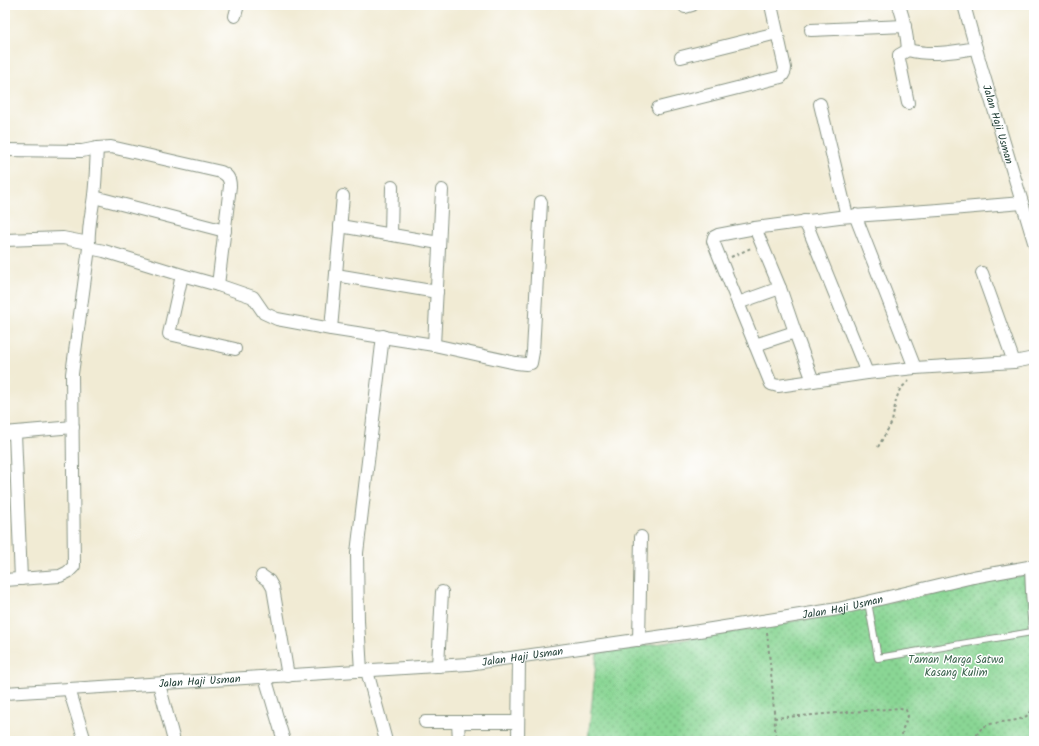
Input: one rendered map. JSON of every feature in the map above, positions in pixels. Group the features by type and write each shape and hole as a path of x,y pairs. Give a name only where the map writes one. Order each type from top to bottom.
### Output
{"street":[{"path":"658,108 784,75 785,71 771,5"},
{"path":"899,5 905,26 908,50"},
{"name":"Jalan Haji Usman","path":"964,5 980,64 1034,242"},
{"path":"811,30 905,26"},
{"path":"681,57 777,33"},
{"path":"908,103 899,55 908,50 918,53 928,53 953,52 976,48"},
{"path":"820,104 851,216 918,368"},
{"path":"5,150 82,151 111,147 220,172 227,175 230,181 230,186 218,285"},
{"path":"5,580 60,576 68,572 74,566 72,374 89,246 89,226 94,197 97,148"},
{"path":"391,235 392,187"},
{"path":"434,345 442,190"},
{"path":"331,329 343,196"},
{"path":"94,197 225,231"},
{"path":"5,240 63,238 253,297 264,313 276,319 434,345 526,364 530,363 533,352 541,202"},
{"path":"1022,203 804,221 718,235 714,237 713,241 771,384 778,386 867,373 1014,362 1034,358"},
{"path":"804,221 867,373"},
{"path":"340,226 439,243"},
{"path":"755,228 780,288 814,380"},
{"path":"982,273 1014,362"},
{"path":"182,275 169,334 235,349"},
{"path":"336,275 437,292"},
{"path":"738,303 780,288"},
{"path":"755,344 795,332"},
{"path":"383,336 357,553 358,621 364,671 386,741"},
{"path":"21,579 10,433 73,428"},
{"path":"639,640 641,537"},
{"name":"Jalan Haji Usman","path":"5,693 468,664 519,658 838,609 973,577 1031,566"},
{"path":"262,576 274,588 288,676"},
{"path":"438,666 442,592"},
{"path":"518,741 519,658"},
{"path":"265,677 284,741"},
{"path":"159,684 174,741"},
{"path":"69,689 85,741"},
{"path":"425,722 518,722"},
{"path":"458,722 459,741"}],"lane":[{"path":"868,602 878,658 1032,632 1029,592 1031,566"}],"path":[{"path":"721,261 762,244"},
{"path":"878,447 892,422 896,400 900,389 918,368"},
{"path":"765,621 772,683 776,741"},
{"path":"1032,632 1034,683"},
{"path":"974,741 980,730 988,725 1021,719 1030,714 1034,706 1034,702"},
{"path":"774,718 901,708 906,710 908,716 903,728 901,741"}],"green space":[{"name":"Taman Marga Satwa Kasang Kulim","path":"1034,573 1034,741 588,741 597,653 759,628"}]}
